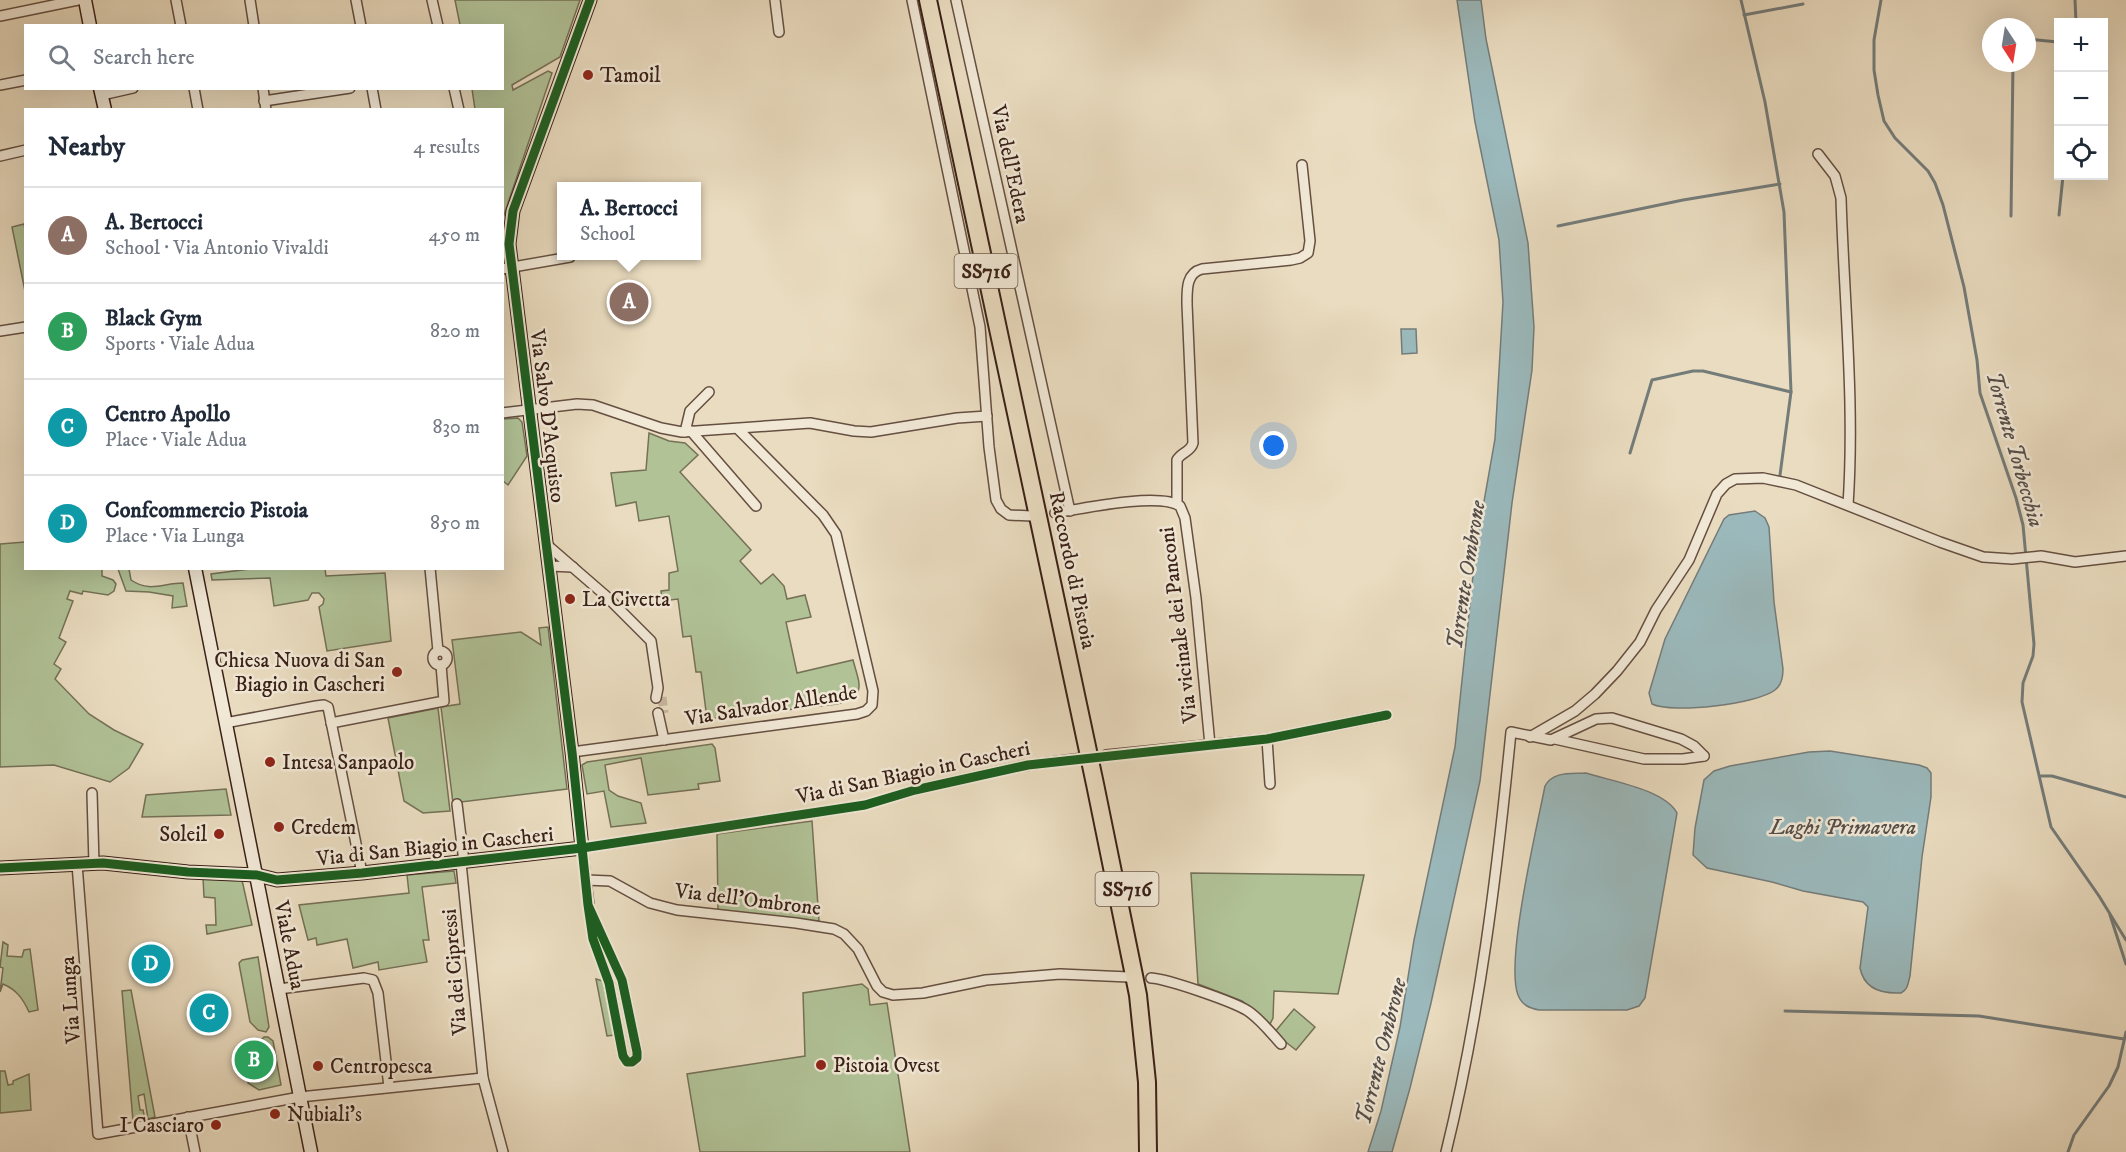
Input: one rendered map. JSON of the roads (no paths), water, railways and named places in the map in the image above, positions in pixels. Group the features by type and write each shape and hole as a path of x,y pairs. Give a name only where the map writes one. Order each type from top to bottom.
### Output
{"highway":[{"name":"Raccordo di Pistoia","path":"928,0 1138,995 1148,1082 1148,1152"},
{"name":"Raccordo di Pistoia","path":"939,0 1149,995 1157,1074 1158,1152"}],"street":[{"path":"0,16 78,0"},
{"path":"85,0 90,24"},
{"path":"176,0 181,24"},
{"path":"250,0 254,24"},
{"path":"356,0 361,24"},
{"path":"432,0 438,24"},
{"name":"Via Salvo D'Acquisto","path":"582,848 549,566 507,268 511,219 590,0"},
{"path":"775,0 779,32"},
{"path":"912,0 980,327 992,476 997,504 1009,515 1032,516"},
{"name":"Via dell'Edera","path":"956,0 1070,511"},
{"path":"0,85 24,80"},
{"path":"105,108 101,92 118,90"},
{"path":"194,90 198,108"},
{"path":"263,90 265,105 340,90"},
{"path":"372,90 376,108"},
{"path":"454,90 459,108"},
{"path":"0,156 24,150"},
{"path":"1818,154 1835,176 1841,198 1850,399 1848,505"},
{"path":"1177,503 1177,460 1180,455 1190,449 1193,443 1186,304 1186,291 1190,277 1197,270 1291,260 1308,253 1311,241 1302,165"},
{"path":"507,268 557,259"},
{"path":"0,331 24,327"},
{"path":"709,392 690,411 688,432 756,506"},
{"path":"504,413 577,404 593,405 668,430 688,432 810,423 871,432 957,418 987,416"},
{"name":"Via Salvador Allende","path":"572,752 664,735 857,714 870,708 874,701 840,553 831,526 823,514 738,429"},
{"path":"1530,737 1575,711 1595,694 1640,642 1665,594 1687,563 1713,501 1722,487 1730,481 1749,478 1777,480 1976,555 2002,559 2032,557 2075,562 2126,556"},
{"name":"Via vicinale dei Panconi","path":"1055,513 1124,502 1164,501 1177,503 1184,513 1192,565 1210,745"},
{"path":"546,544 606,596 651,641 659,695"},
{"path":"549,566 573,567"},
{"name":"Viale Adua","path":"195,570 311,1152"},
{"path":"332,723 444,701 441,665 433,660 434,654 438,651 430,570"},
{"path":"225,723 321,705 328,707 362,873"},
{"path":"661,713 664,735"},
{"path":"1106,755 1267,740 1387,715"},
{"path":"1446,1152 1471,1042 1496,877 1511,732 1547,740 1556,739 1596,720 1612,718 1681,739 1694,746 1704,756 1644,759 1556,739"},
{"path":"1267,740 1270,784"},
{"name":"Via di San Biagio in Cascheri","path":"0,867 77,864 131,865 188,872 257,875 277,880 463,863 582,848 865,805 915,790 1022,766 1083,758"},
{"path":"92,793 94,864"},
{"name":"Via dei Cipressi","path":"457,804 483,1078 503,1152"},
{"path":"582,848 588,905 594,942 608,979 623,1056 626,1061 631,1062 636,1059 637,1055 621,976 603,942 588,905"},
{"name":"Via Lunga","path":"77,864 98,1134 188,1117"},
{"name":"Via dell'Ombrone","path":"586,880 610,881 650,903 669,908 796,922 834,929 844,934 858,949 876,986 883,992 893,995 922,993 986,980 1060,974 1129,977"},
{"path":"279,989 364,978 373,980 378,993 389,1087"},
{"path":"1151,978 1167,981 1241,1007 1259,1020 1281,1044"},
{"path":"613,1005 627,1002"},
{"path":"195,1152 188,1117 300,1097 483,1078"}],"water":[{"path":"1457,0 1481,0 1486,39 1528,243 1534,327 1532,370 1512,503 1480,781 1431,1003 1392,1152 1368,1152 1381,1111 1400,1027 1414,940 1455,747 1476,547 1495,439 1503,302 1499,240 1475,122"},
{"path":"1401,329 1416,329 1417,353 1402,354"},
{"path":"1755,511 1765,518 1769,527 1774,602 1783,669 1781,683 1775,690 1765,695 1734,703 1695,708 1663,707 1652,704 1649,693 1665,639 1724,519 1729,515"},
{"name":"Laghi Primavera","path":"1830,751 1919,765 1927,768 1931,773 1931,797 1922,857 1910,976 1906,988 1901,993 1880,991 1869,985 1862,975 1860,968 1868,907 1863,902 1803,891 1707,868 1693,855 1695,828 1704,780 1714,771 1809,752"},
{"path":"1586,773 1649,792 1661,798 1677,813 1645,998 1639,1006 1627,1010 1539,1010 1524,1004 1518,995 1515,978 1519,925 1530,861 1545,786 1548,781 1558,776"}],"waterway":[{"path":"1741,0 1765,102 1784,212 1791,392 1780,475"},
{"name":"Torrente Torbecchia","path":"1881,0 1874,40 1874,70 1884,121 1895,138 1928,171 1943,205 1964,287 1977,360 1980,393 2023,525 2034,644 2033,656 2023,683 2022,702 2051,827 2099,896 2126,940"},
{"path":"2075,0 2076,18"},
{"path":"1744,15 1803,4"},
{"path":"2036,40 2054,42"},
{"path":"2011,216 2013,72"},
{"path":"2059,215 2063,180"},
{"path":"1558,226 1683,200 1780,184"},
{"path":"1630,453 1652,380 1703,371 1791,392"},
{"path":"2041,776 2052,776 2126,797"},
{"path":"2110,915 2126,964"},
{"path":"1785,1011 1979,1016 2124,1039"},
{"path":"2068,1152 2074,1135 2109,1086 2118,1067 2126,1032"}],"tunnel":[{"path":"662,697 664,713"}],"place":[{"name":"Tamoil","path":"588,75"},
{"name":"A. Bertocci","path":"629,302"},
{"name":"La Civetta","path":"570,599"},
{"name":"Chiesa Nuova di San Biagio in Cascheri","path":"397,672"},
{"name":"Intesa Sanpaolo","path":"270,762"},
{"name":"Credem","path":"279,827"},
{"name":"Soleil","path":"219,834"},
{"name":"Confcommercio Pistoia","path":"151,964"},
{"name":"Centro Apollo","path":"209,1013"},
{"name":"Black Gym","path":"254,1060"},
{"name":"Pistoia Ovest","path":"821,1065"},
{"name":"Centropesca","path":"318,1066"},
{"name":"Nubiali's","path":"275,1114"},
{"name":"I Casciaro","path":"216,1125"}],"water label":[{"name":"Torrente Ombrone","path":"1465,575"},
{"name":"Torrente Ombrone","path":"1380,1051"}]}
